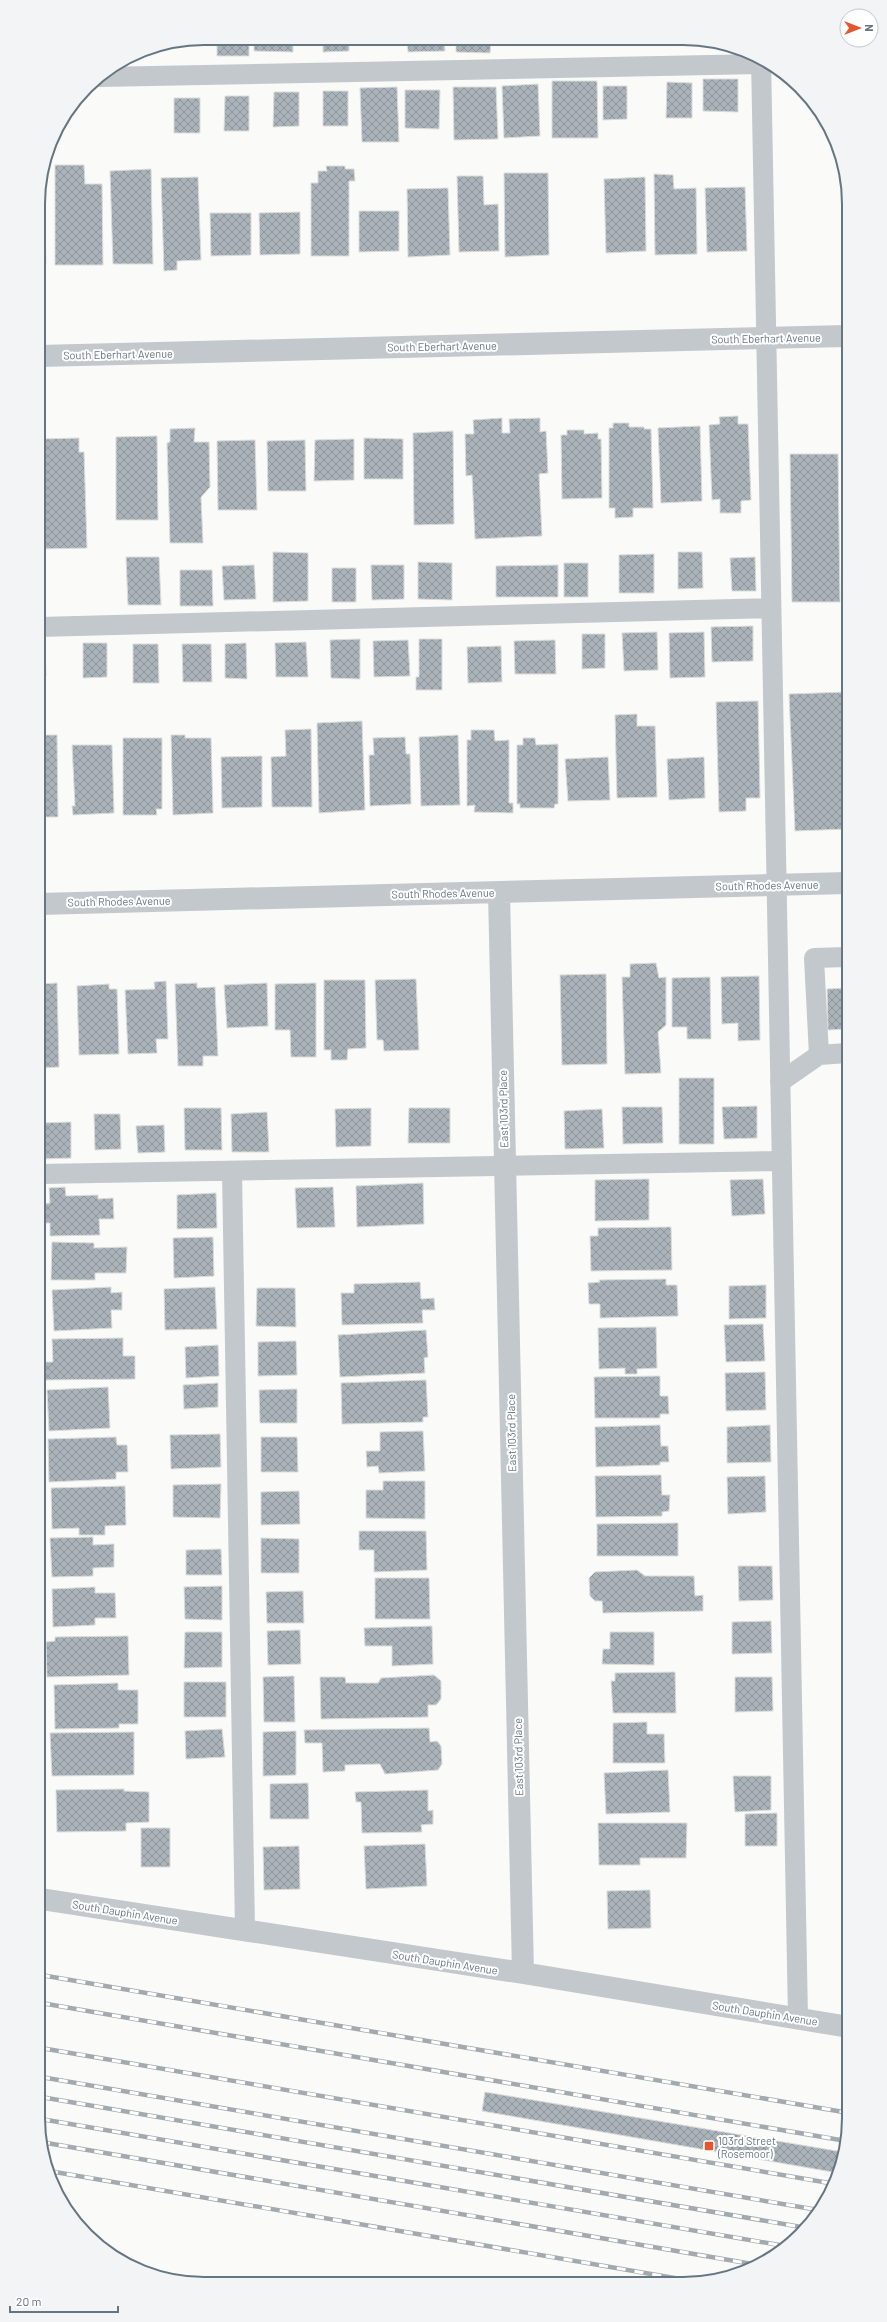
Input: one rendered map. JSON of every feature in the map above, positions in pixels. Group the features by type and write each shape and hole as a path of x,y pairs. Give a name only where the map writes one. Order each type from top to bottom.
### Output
{"street":[{"name":"South Eberhart Avenue","path":"45,356 842,336"},
{"name":"South Rhodes Avenue","path":"45,904 842,883"},
{"name":"East 103rd Place","path":"499,892 523,1974"},
{"name":"South Dauphin Avenue","path":"45,1900 523,1974 842,2026"}],"lane":[{"path":"109,77 753,61"},
{"path":"761,65 798,2018"},
{"path":"45,627 771,608"},
{"path":"819,1055 814,958 842,957"},
{"path":"780,1082 819,1055 842,1053"},
{"path":"45,1174 781,1161"},
{"path":"232,1171 245,1931"}],"building":[{"path":"217,45 249,45 249,56 217,56"},
{"path":"254,45 293,45 293,52 254,51"},
{"path":"323,45 349,45 349,51 323,52"},
{"path":"407,45 444,45 445,51 408,52"},
{"path":"456,45 491,45 490,53 456,52"},
{"path":"703,79 738,79 738,112 703,111"},
{"path":"552,81 597,81 598,138 552,138"},
{"path":"667,82 692,83 692,118 666,118"},
{"path":"538,84 540,136 504,138 502,86"},
{"path":"603,86 627,86 627,119 603,120"},
{"path":"397,87 399,142 362,142 360,88"},
{"path":"453,87 496,87 498,139 454,140"},
{"path":"405,90 440,90 439,129 405,128"},
{"path":"323,91 348,91 348,126 323,126"},
{"path":"274,92 299,92 299,126 273,127"},
{"path":"225,96 249,96 249,131 224,131"},
{"path":"174,98 200,98 200,133 174,133"},
{"path":"55,165 84,165 85,184 102,184 103,265 55,265"},
{"path":"326,166 345,166 345,169 354,169 355,181 349,181 349,256 311,256 311,183 318,183 318,171 327,171"},
{"path":"151,169 153,264 113,264 110,171"},
{"path":"504,173 548,173 549,255 505,257"},
{"path":"654,174 673,175 674,189 696,188 697,254 655,255"},
{"path":"457,176 483,176 484,205 498,204 499,251 459,252"},
{"path":"198,177 201,260 177,261 177,270 164,271 161,178"},
{"path":"645,177 646,251 606,253 604,179"},
{"path":"745,187 747,251 707,252 705,188"},
{"path":"448,188 450,255 408,257 407,189"},
{"path":"359,211 399,211 399,251 359,252"},
{"path":"300,212 300,254 260,255 259,213"},
{"path":"210,213 251,213 251,255 211,256"},
{"path":"45,228 46,264 45,264"},
{"path":"738,416 738,424 748,424 751,500 741,501 741,513 720,513 720,499 712,500 709,425 720,424 719,417"},
{"path":"502,418 502,433 510,433 509,419 540,418 540,432 546,431 548,473 539,474 542,536 475,539 472,475 466,476 465,434 474,434 473,420"},
{"path":"613,423 629,423 629,427 644,427 644,429 651,429 653,508 633,508 633,517 615,518 615,508 609,508 609,428 613,428"},
{"path":"700,426 702,501 661,503 658,428"},
{"path":"195,428 194,442 209,442 210,487 201,497 203,543 170,543 167,443 170,442 170,429"},
{"path":"567,430 584,430 584,434 598,433 598,439 601,439 602,498 562,499 561,435 567,435"},
{"path":"453,431 454,524 414,525 413,433"},
{"path":"157,436 158,520 116,520 116,437"},
{"path":"79,438 79,452 84,452 87,548 45,549 45,439"},
{"path":"364,438 403,439 403,479 364,479"},
{"path":"354,439 354,480 314,481 315,440"},
{"path":"255,440 257,510 218,510 217,441"},
{"path":"305,440 306,491 268,491 267,441"},
{"path":"790,454 838,454 840,602 792,602"},
{"path":"273,552 308,553 308,601 273,602"},
{"path":"678,552 702,552 703,588 678,589"},
{"path":"654,554 654,593 619,593 619,555"},
{"path":"126,557 159,557 161,605 128,605"},
{"path":"755,557 756,591 732,591 730,558"},
{"path":"418,562 452,563 452,600 418,599"},
{"path":"564,563 588,563 588,597 564,597"},
{"path":"254,565 256,599 224,600 222,566"},
{"path":"371,565 404,565 404,599 372,600"},
{"path":"558,565 558,597 496,597 496,566"},
{"path":"332,568 356,568 356,602 332,602"},
{"path":"180,570 212,570 213,606 180,606"},
{"path":"753,626 753,661 712,662 711,627"},
{"path":"657,632 658,670 624,671 622,633"},
{"path":"704,632 705,677 670,678 669,633"},
{"path":"582,634 605,634 605,668 582,669"},
{"path":"360,639 360,679 331,678 330,640"},
{"path":"419,639 442,639 442,690 416,690 416,677 419,677"},
{"path":"408,640 410,676 374,677 373,641"},
{"path":"555,640 556,674 515,674 514,641"},
{"path":"45,642 46,676 45,676"},
{"path":"306,642 308,677 276,677 275,643"},
{"path":"83,643 107,643 107,677 83,678"},
{"path":"246,643 247,679 225,678 225,644"},
{"path":"133,644 158,644 159,683 133,683"},
{"path":"182,644 211,644 212,682 183,682"},
{"path":"501,646 502,682 468,683 467,647"},
{"path":"842,692 842,829 795,831 789,694"},
{"path":"758,701 760,798 746,798 746,811 719,812 716,702"},
{"path":"637,714 637,726 655,726 657,797 617,798 615,715"},
{"path":"362,721 365,810 319,813 317,723"},
{"path":"311,729 312,807 272,807 271,757 286,756 285,730"},
{"path":"471,730 494,730 495,741 509,740 509,803 513,803 513,813 474,812 475,805 467,806 467,740 471,740"},
{"path":"45,735 57,735 58,817 45,817"},
{"path":"171,735 185,735 185,738 211,738 213,813 173,815"},
{"path":"458,735 460,805 421,806 419,737"},
{"path":"405,737 406,754 410,754 411,804 370,806 369,755 374,755 373,738"},
{"path":"123,738 162,738 162,809 156,809 157,815 123,815"},
{"path":"523,738 535,738 536,745 558,744 558,804 555,804 554,808 520,808 520,804 517,804 517,745 523,745"},
{"path":"72,745 112,745 114,813 73,815 72,806 75,806"},
{"path":"262,756 262,807 222,808 221,757"},
{"path":"608,757 610,800 568,801 565,759"},
{"path":"704,757 705,798 669,800 667,759"},
{"path":"656,963 659,978 666,977 666,1025 658,1032 661,1073 625,1074 622,977 630,977 630,964"},
{"path":"606,974 607,1064 562,1065 560,975"},
{"path":"759,976 760,1040 738,1041 738,1023 722,1024 721,977"},
{"path":"710,977 711,1039 687,1039 687,1027 672,1027 672,978"},
{"path":"416,979 419,1050 384,1051 383,1040 377,1040 375,980"},
{"path":"324,980 365,980 366,1048 348,1049 347,1060 331,1060 331,1050 324,1050"},
{"path":"166,981 168,1039 156,1039 157,1053 128,1054 125,990 155,989 154,982"},
{"path":"57,983 59,1067 45,1068 45,984"},
{"path":"197,983 197,988 215,987 218,1056 203,1056 203,1066 178,1066 175,984"},
{"path":"267,983 268,1026 227,1028 224,985"},
{"path":"316,983 316,1057 291,1057 290,1030 275,1030 275,984"},
{"path":"109,984 109,989 117,989 119,1054 79,1055 77,986"},
{"path":"842,988 842,1029 828,1030 827,989"},
{"path":"679,1078 714,1078 714,1144 679,1144"},
{"path":"757,1106 757,1138 724,1139 722,1107"},
{"path":"622,1107 662,1107 663,1143 623,1144"},
{"path":"184,1108 221,1108 222,1150 185,1150"},
{"path":"371,1108 371,1146 336,1147 335,1109"},
{"path":"409,1108 450,1108 450,1143 408,1143"},
{"path":"602,1109 604,1148 565,1149 564,1111"},
{"path":"267,1112 269,1152 232,1152 231,1114"},
{"path":"94,1114 120,1114 121,1149 95,1150"},
{"path":"71,1122 71,1158 45,1159 45,1123"},
{"path":"164,1125 165,1152 138,1153 136,1126"},
{"path":"649,1179 649,1220 595,1221 595,1180"},
{"path":"763,1179 765,1214 732,1216 730,1180"},
{"path":"423,1183 424,1224 357,1227 356,1186"},
{"path":"65,1187 66,1196 98,1195 98,1199 113,1198 114,1219 99,1219 100,1235 50,1236 50,1223 45,1223 45,1204 50,1203 49,1188"},
{"path":"333,1187 335,1227 297,1228 295,1188"},
{"path":"216,1193 217,1228 177,1229 177,1195"},
{"path":"671,1227 672,1270 591,1271 590,1236 598,1236 598,1228"},
{"path":"213,1237 214,1276 174,1278 173,1238"},
{"path":"52,1242 94,1243 94,1248 127,1247 126,1273 95,1273 95,1280 51,1280"},
{"path":"666,1279 666,1285 677,1285 678,1316 600,1318 600,1304 589,1304 588,1283 600,1282 599,1280"},
{"path":"420,1282 421,1299 434,1298 435,1310 422,1310 423,1323 342,1325 341,1293 354,1293 354,1284"},
{"path":"766,1285 766,1318 729,1319 729,1286"},
{"path":"111,1287 111,1293 122,1292 122,1310 111,1310 112,1328 54,1331 52,1290"},
{"path":"215,1287 217,1329 165,1330 164,1289"},
{"path":"257,1288 295,1288 296,1327 256,1326"},
{"path":"763,1324 765,1361 726,1362 724,1325"},
{"path":"656,1327 657,1368 637,1369 637,1374 625,1374 625,1368 599,1369 598,1328"},
{"path":"426,1330 428,1357 424,1358 425,1373 340,1377 338,1335"},
{"path":"123,1338 123,1356 135,1356 135,1379 45,1380 45,1362 53,1362 52,1339"},
{"path":"296,1341 297,1375 258,1376 258,1342"},
{"path":"218,1345 219,1376 186,1378 185,1347"},
{"path":"765,1372 766,1410 726,1411 725,1373"},
{"path":"660,1376 660,1396 668,1396 669,1414 660,1414 660,1418 595,1418 594,1377"},
{"path":"426,1380 428,1417 423,1417 423,1422 342,1424 341,1383"},
{"path":"218,1383 218,1407 184,1409 183,1385"},
{"path":"108,1387 110,1428 49,1431 47,1390"},
{"path":"297,1389 297,1423 260,1423 259,1390"},
{"path":"660,1425 661,1446 668,1446 669,1462 660,1462 660,1465 596,1467 595,1427"},
{"path":"770,1425 771,1462 727,1463 727,1427"},
{"path":"423,1431 425,1471 379,1473 378,1466 367,1467 366,1451 380,1451 380,1432"},
{"path":"220,1434 221,1467 171,1469 170,1435"},
{"path":"116,1437 117,1445 127,1445 128,1472 116,1472 116,1479 49,1482 48,1439"},
{"path":"261,1437 297,1437 298,1472 261,1472"},
{"path":"661,1475 662,1495 670,1495 669,1511 662,1512 662,1516 596,1517 595,1476"},
{"path":"765,1476 766,1512 728,1514 727,1477"},
{"path":"383,1481 425,1481 425,1519 366,1518 366,1490 383,1490"},
{"path":"221,1484 220,1518 173,1517 173,1485"},
{"path":"125,1486 126,1525 105,1526 105,1535 79,1535 79,1528 52,1529 51,1488"},
{"path":"299,1491 300,1524 261,1525 261,1492"},
{"path":"678,1523 678,1556 597,1556 597,1524"},
{"path":"359,1531 426,1531 427,1570 374,1572 374,1550 359,1550"},
{"path":"93,1537 93,1545 114,1544 114,1567 93,1568 93,1576 52,1577 50,1538"},
{"path":"261,1538 299,1539 299,1573 261,1573"},
{"path":"221,1549 222,1575 186,1575 186,1550"},
{"path":"738,1566 772,1566 773,1600 739,1601"},
{"path":"637,1570 645,1576 694,1576 695,1596 703,1595 703,1611 603,1613 602,1601 595,1601 590,1596 589,1578 595,1572"},
{"path":"375,1578 429,1578 430,1619 375,1619"},
{"path":"222,1586 222,1620 185,1619 184,1587"},
{"path":"95,1587 95,1593 115,1593 116,1618 95,1618 95,1625 53,1627 52,1589"},
{"path":"303,1591 304,1623 267,1623 266,1592"},
{"path":"771,1621 772,1653 732,1654 732,1622"},
{"path":"432,1626 433,1664 392,1666 392,1646 365,1646 364,1628"},
{"path":"300,1630 301,1664 268,1665 267,1631"},
{"path":"185,1632 222,1632 222,1667 184,1668"},
{"path":"610,1632 654,1632 654,1665 602,1664 603,1649 610,1649"},
{"path":"128,1636 129,1675 47,1677 46,1642 55,1641 55,1637"},
{"path":"675,1672 676,1713 613,1713 611,1681 615,1681 615,1673"},
{"path":"434,1675 441,1681 441,1699 436,1705 428,1705 428,1717 321,1719 320,1677 345,1677 346,1683 378,1683 381,1678"},
{"path":"294,1676 295,1722 264,1722 263,1677"},
{"path":"735,1677 772,1677 773,1711 735,1712"},
{"path":"184,1682 226,1682 226,1717 184,1717"},
{"path":"118,1683 118,1690 138,1690 138,1724 119,1724 119,1728 55,1729 54,1685"},
{"path":"647,1722 647,1734 664,1734 665,1763 613,1763 613,1723"},
{"path":"429,1728 430,1742 437,1741 441,1746 442,1764 438,1770 385,1774 380,1764 345,1765 345,1771 323,1772 322,1743 305,1743 304,1730"},
{"path":"222,1729 225,1757 186,1759 185,1731"},
{"path":"296,1731 296,1775 263,1776 263,1732"},
{"path":"134,1732 134,1775 52,1776 50,1733"},
{"path":"668,1770 670,1812 606,1814 604,1773"},
{"path":"733,1776 771,1776 771,1810 735,1812"},
{"path":"308,1783 309,1819 270,1819 270,1784"},
{"path":"124,1789 124,1791 149,1792 149,1822 126,1823 126,1831 57,1832 56,1790"},
{"path":"428,1790 428,1811 433,1810 433,1824 421,1825 422,1832 362,1833 361,1802 356,1802 355,1792"},
{"path":"777,1813 777,1846 745,1846 745,1814"},
{"path":"598,1823 687,1823 686,1858 640,1858 640,1865 599,1865"},
{"path":"141,1828 170,1828 170,1867 141,1867"},
{"path":"425,1844 427,1886 366,1889 364,1846"},
{"path":"299,1846 300,1889 264,1890 263,1847"},
{"path":"650,1890 651,1928 608,1929 607,1891"},
{"path":"485,2092 839,2151 833,2172 482,2111"}],"railway":[{"path":"45,1976 842,2112"},
{"path":"45,2004 841,2140"},
{"path":"45,2049 828,2183"},
{"path":"45,2078 813,2209"},
{"path":"45,2098 798,2227"},
{"path":"45,2120 779,2245"},
{"path":"47,2143 748,2263"},
{"path":"54,2172 669,2277"}],"place":[{"name":"103rd Street (Rosemoor)","path":"709,2146"}]}
